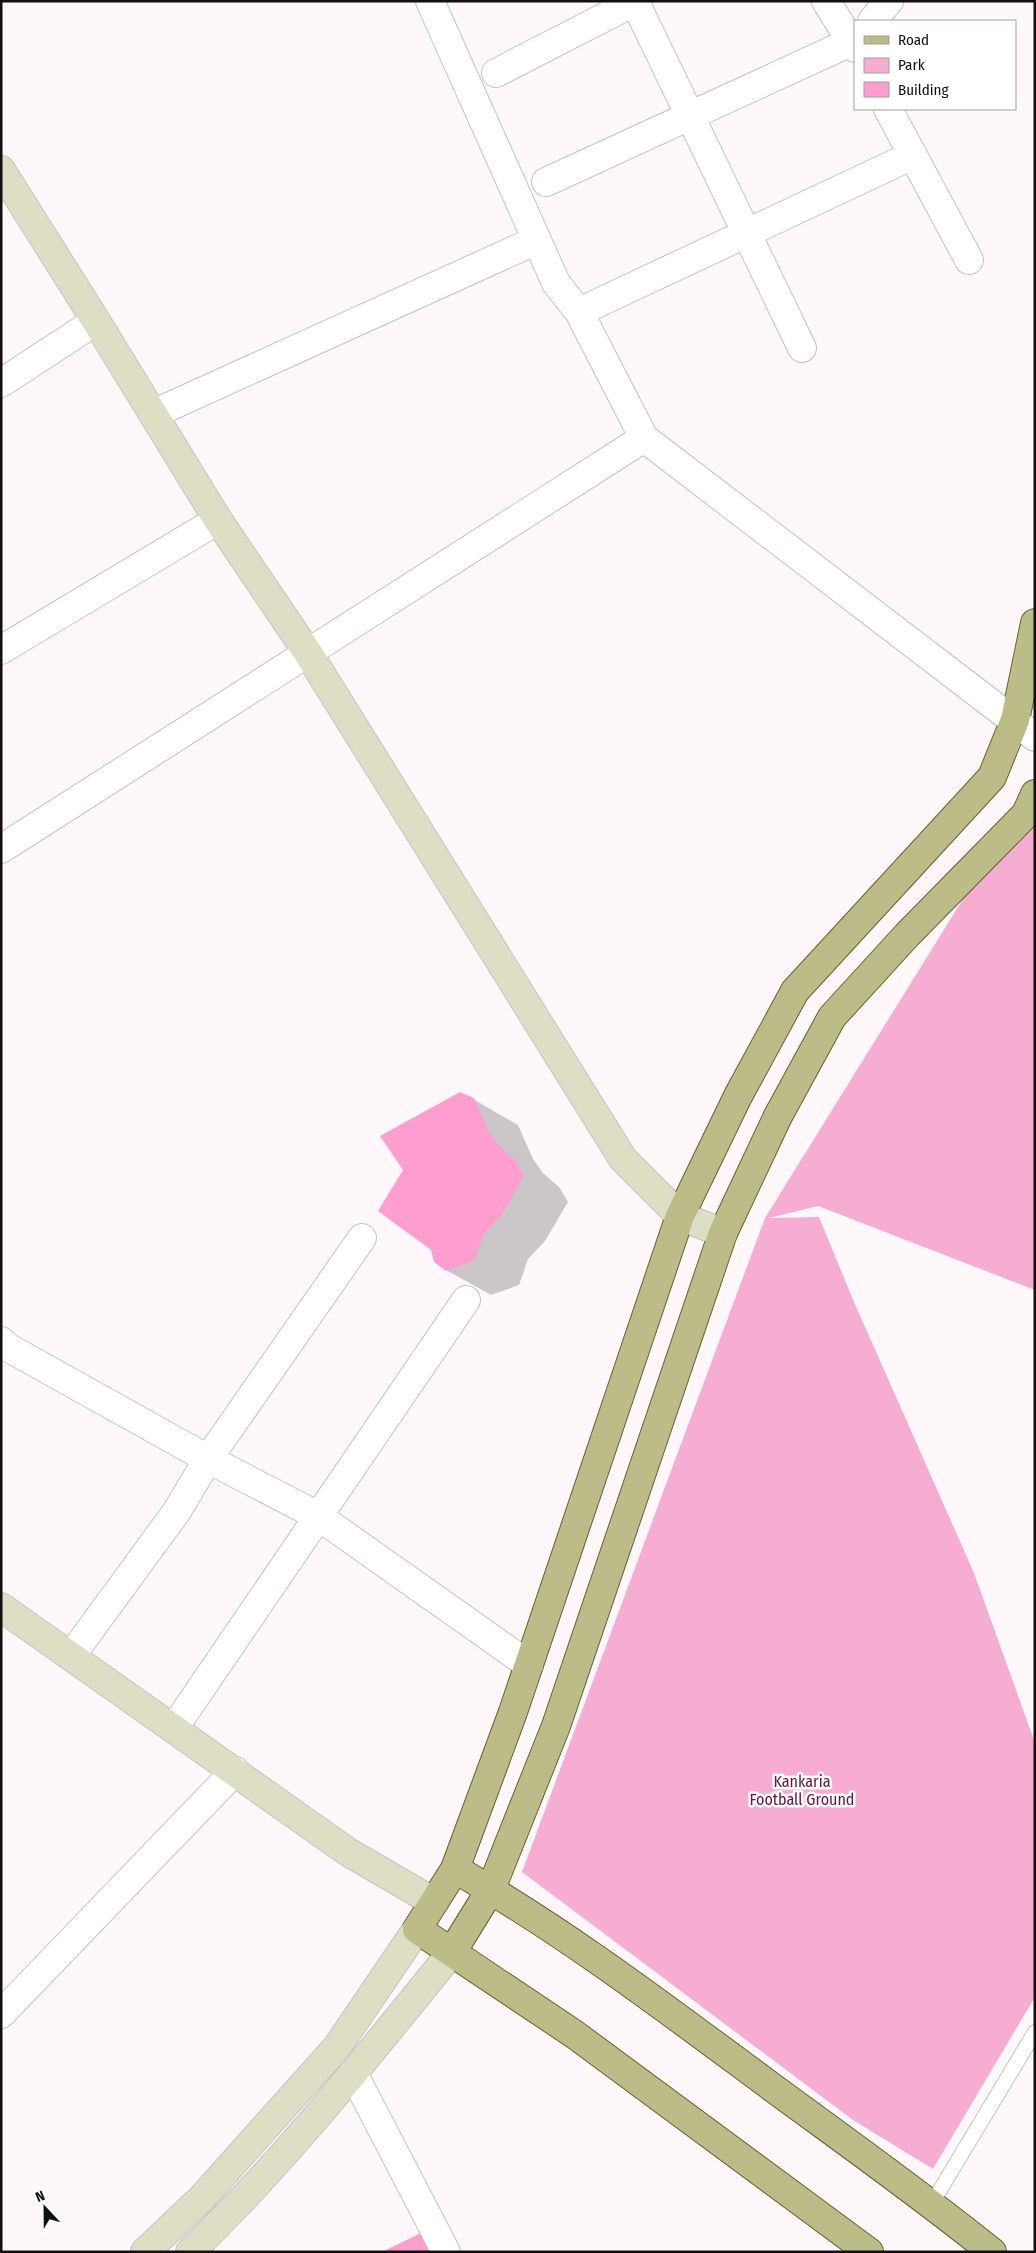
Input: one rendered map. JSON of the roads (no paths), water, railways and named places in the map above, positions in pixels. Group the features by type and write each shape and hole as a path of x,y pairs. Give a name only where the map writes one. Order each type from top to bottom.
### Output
{"main road":[{"path":"869,2252 574,2034 417,1929 455,1869 529,1666 680,1216 738,1096 795,990 992,777 1025,728 1035,622"},
{"path":"452,1952 491,1889 556,1726 722,1233 778,1116 832,1017 907,935 1026,814 1035,794"},
{"path":"455,1869 491,1889 555,1932 709,2041 992,2252"}],"street":[{"path":"430,1 556,283 579,312 644,438 714,494 1025,728"},
{"path":"546,182 854,44 826,1"},
{"path":"873,20 889,1"},
{"path":"496,73 636,2 802,348"},
{"path":"889,110 969,260"},
{"path":"579,312 913,155"},
{"path":"1,170 218,520 308,653 623,1159 680,1216 722,1233"},
{"path":"153,414 536,240"},
{"path":"1,383 96,321"},
{"path":"1,849 644,438"},
{"path":"1,650 218,520"},
{"path":"71,1656 177,1511 208,1459 362,1238"},
{"path":"174,1728 466,1300"},
{"path":"1,1342 8,1348 208,1459 318,1516 529,1666"},
{"path":"1,1606 348,1852 434,1902"},
{"path":"1,2014 235,1771"},
{"path":"145,2252 202,2198 337,2047 417,1929"},
{"path":"190,2252 224,2219 354,2073 452,1952"},
{"path":"354,2073 446,2252"}],"lane":[{"path":"931,2205 1035,2032"}],"park label":[{"name":"Kankaria Football Ground","path":"802,1790"}]}
